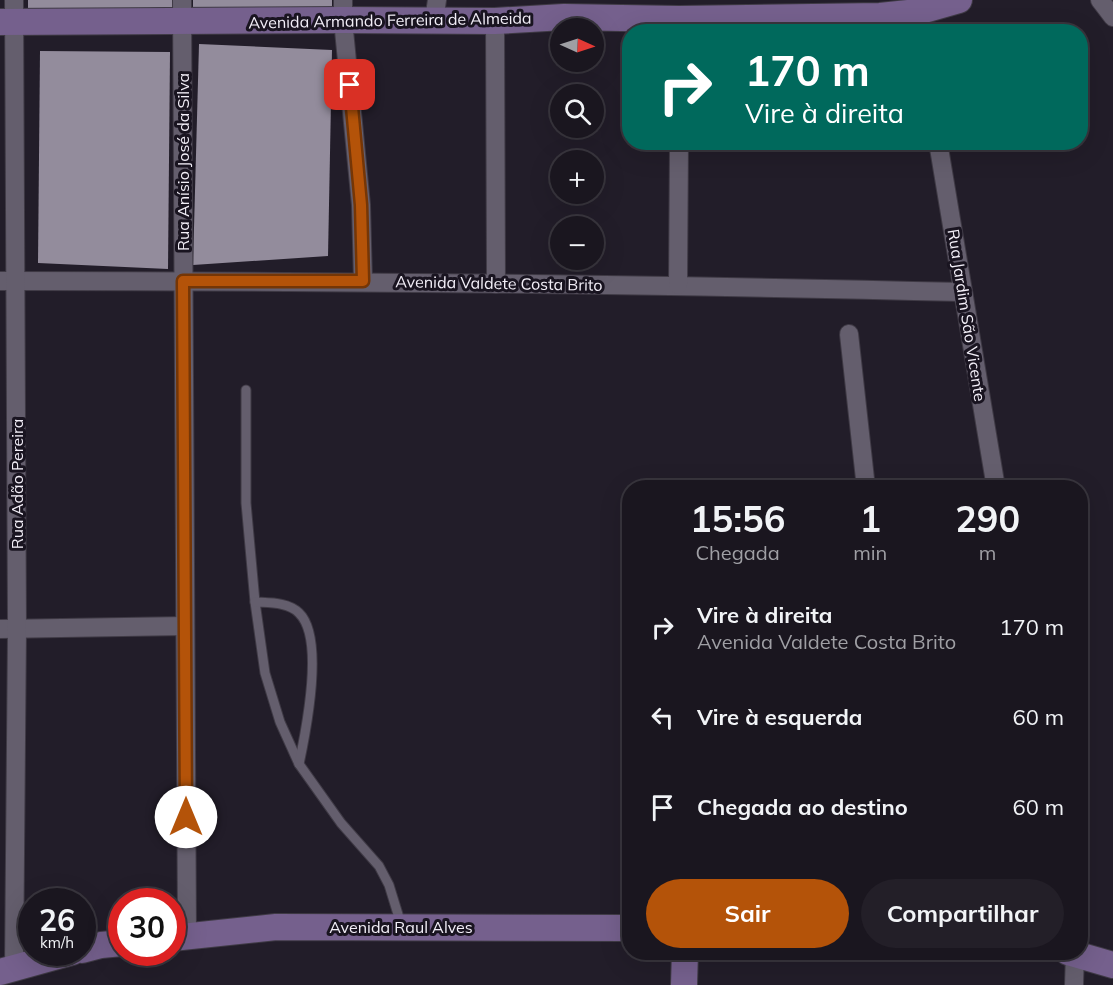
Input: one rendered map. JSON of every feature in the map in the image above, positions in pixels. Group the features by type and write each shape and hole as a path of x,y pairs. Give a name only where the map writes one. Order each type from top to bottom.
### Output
{"street":[{"name":"Avenida Armando Ferreira de Almeida","path":"701,24 918,15 959,0"},
{"path":"1100,0 1113,16"},
{"name":"Avenida Armando Ferreira de Almeida","path":"9,15 183,11 436,10 495,21 569,9 672,24"},
{"path":"343,10 361,205 363,281"},
{"name":"Rua Anísio José da Silva","path":"180,888 185,626 183,11"},
{"name":"Rua Adão Pereira","path":"7,970 9,15"},
{"path":"495,21 496,284"},
{"path":"678,285 679,150"},
{"name":"Rua Jardim São Vicente","path":"939,150 995,480"},
{"name":"Avenida Valdete Costa Brito","path":"8,281 363,281 963,292"},
{"path":"849,334 865,480"},
{"path":"9,629 185,626"},
{"name":"Avenida Raul Alves","path":"186,936 276,927 622,928"},
{"path":"1088,958 1113,965"},
{"path":"684,985 685,960"},
{"path":"1072,960 1074,985"}],"lane":[{"path":"246,390 246,503 255,602 265,673 280,722 299,764 341,823 379,866 389,885 401,926"},
{"path":"255,602 287,606 299,612 308,625 312,684 299,764"}],"building":[{"path":"28,0 180,0 180,7 28,12"},
{"path":"193,0 332,0 332,7 193,10"},
{"path":"199,44 332,50 328,256 193,265"},
{"path":"40,51 170,52 168,269 38,263"}],"route":[{"path":"186,817 183,281 363,281 361,205 350,85"}]}
